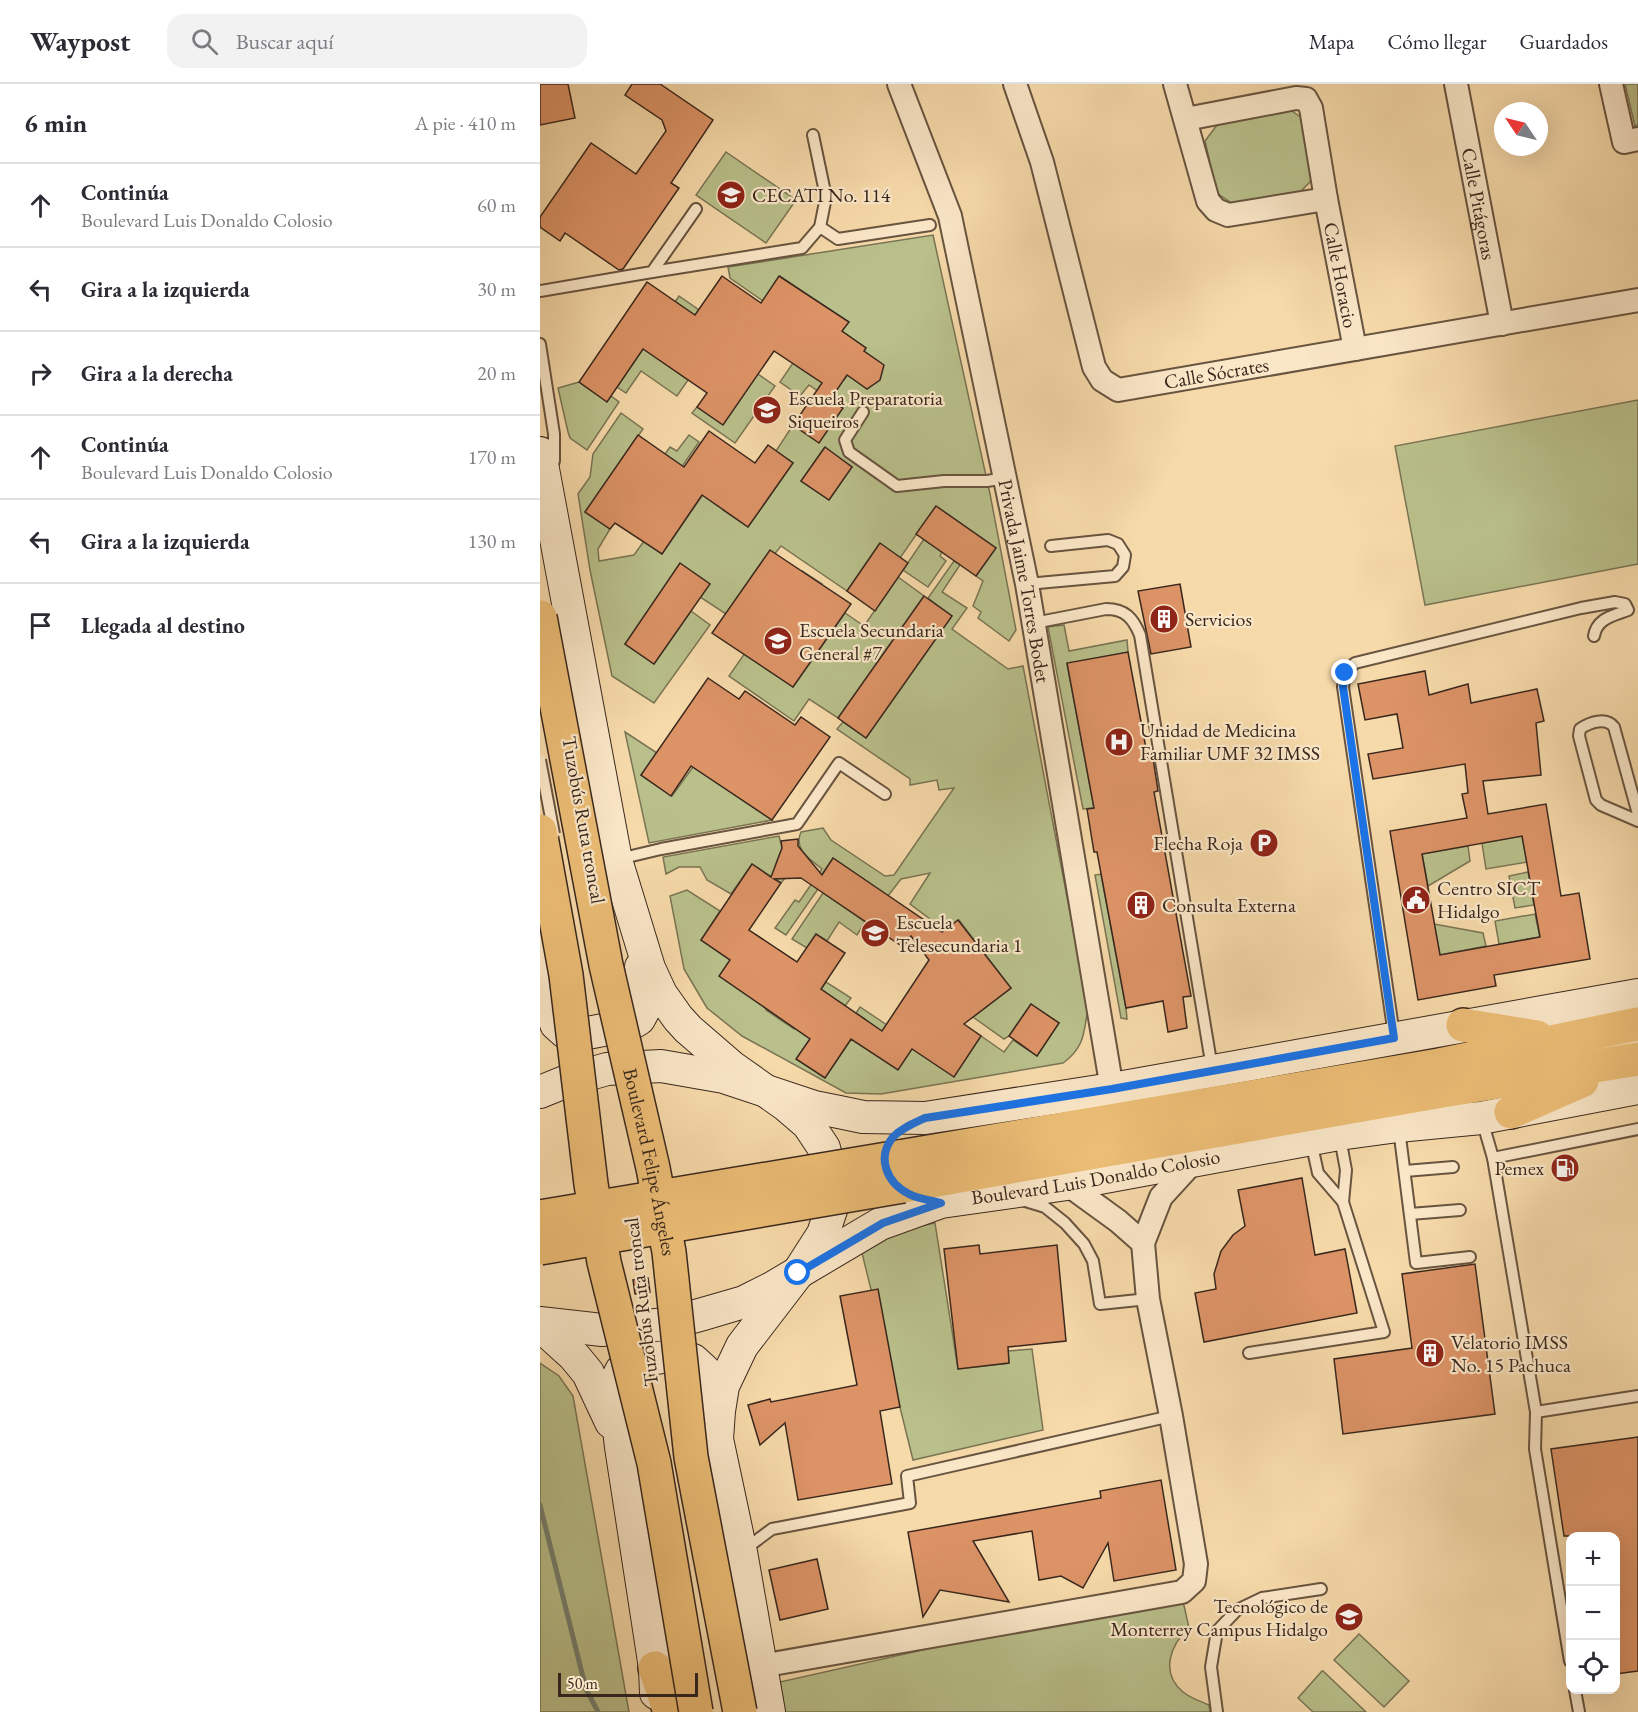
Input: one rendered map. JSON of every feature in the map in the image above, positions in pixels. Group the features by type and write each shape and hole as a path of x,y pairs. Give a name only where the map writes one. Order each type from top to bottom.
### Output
{"main road":[{"path":"540,453 616,860 649,968 661,994 678,1018 732,1067 787,1106 808,1124 824,1148 832,1182 832,1207 823,1234 798,1273 746,1341 729,1370 723,1386 717,1439"},
{"name":"Boulevard Felipe Ángeles","path":"540,617 606,965 653,1168 669,1252 691,1457 740,1712"},
{"path":"548,837 591,1184 604,1262 654,1463 696,1712"},
{"path":"540,931 549,977 551,1006 556,1023 565,1032 577,1035 629,1025 639,1019 646,1006 637,934"},
{"path":"540,1022 549,977"},
{"path":"540,1092 572,1079 607,1069 652,1066 688,1069 760,1088 813,1107 863,1117 925,1118 1112,1089 1638,995"},
{"path":"1463,1026 1559,1040"},
{"name":"Boulevard Luis Donaldo Colosio","path":"540,1248 1441,1078 1479,1057 1559,1040 1633,1050"},
{"path":"1496,1115 1633,1050"},
{"name":"Boulevard Luis Donaldo Colosio","path":"540,1217 1633,1050"},
{"name":"Boulevard Luis Donaldo Colosio","path":"540,1324 602,1330 668,1324 744,1302 883,1223 941,1203 1066,1184 1325,1137 1496,1115"},
{"path":"925,1118 904,1128 887,1145 884,1157 886,1173 909,1194 941,1203"},
{"path":"540,1324 574,1356 588,1374 621,1447"},
{"path":"657,1712 655,1668 621,1447 614,1386 621,1371 636,1361 676,1356 693,1359 705,1371 741,1552 769,1712"},
{"path":"655,1668 670,1712"}],"street":[{"name":"Privada Jaime Torres Bodet","path":"899,84 950,216 1027,584 1112,1089"},
{"name":"Calle Sócrates","path":"1015,84 1042,162 1094,367 1102,380 1118,390 1638,300"},
{"name":"Calle Horacio","path":"1175,84 1208,201 1216,210 1228,214 1326,199"},
{"name":"Calle Pitágoras","path":"1456,84 1502,324"},
{"path":"1611,84 1624,142 1638,139"},
{"name":"Calle Horacio","path":"1186,119 1296,98 1306,99 1311,108 1355,349"},
{"path":"1479,1057 1592,1049 1633,1050"},
{"path":"761,1666 1182,1592 1194,1581 1196,1564 1172,1416 1148,1299 1143,1243 1161,1197 1194,1161"},
{"path":"1066,1184 1118,1221 1143,1243"}],"lane":[{"path":"540,291 802,248 820,227 826,197 813,135"},
{"path":"652,272 696,209"},
{"path":"820,227 838,239 930,225"},
{"path":"540,344 554,434 554,459 548,491"},
{"path":"863,412 845,440 849,452 897,486 1005,478"},
{"path":"1027,584 1115,576 1123,567 1125,555 1118,544 1108,540 1051,546"},
{"path":"1394,1038 1343,687 1345,673 1355,663 1581,608 1616,602 1625,604 1628,610 1601,620 1597,624 1594,636"},
{"path":"1034,623 1106,609 1117,609 1127,614 1135,622 1140,635 1212,1071"},
{"path":"540,677 544,700"},
{"path":"1638,814 1612,724 1605,721 1584,726 1580,729 1579,736 1596,800 1638,821"},
{"name":"Tuzobús Ruta troncal","path":"540,760 548,837"},
{"path":"616,860 661,849 797,824 839,763 885,794"},
{"path":"604,1015 610,1038"},
{"path":"584,1018 587,1041"},
{"path":"615,1061 621,1084"},
{"path":"590,1064 592,1087"},
{"path":"1496,1115 1493,1158 1536,1412 1535,1449 1567,1640"},
{"path":"1398,1126 1416,1263 1470,1257"},
{"path":"1493,1158 1638,1129"},
{"path":"1325,1137 1318,1173 1343,1202"},
{"path":"1249,1353 1384,1332 1343,1202 1346,1170 1325,1137"},
{"name":"Tuzobús Ruta troncal","path":"638,1153 654,1242"},
{"path":"1405,1171 1453,1167"},
{"name":"Tuzobús Ruta troncal","path":"605,1191 615,1248"},
{"path":"1001,1194 1045,1207 1065,1223 1084,1244 1093,1261 1100,1305 1148,1299"},
{"path":"1410,1214 1460,1210"},
{"name":"Tuzobús Ruta troncal","path":"661,1310 668,1367"},
{"name":"Tuzobús Ruta troncal","path":"632,1317 638,1341"},
{"name":"Tuzobús Ruta troncal","path":"640,1352 646,1376"},
{"path":"1536,1412 1638,1396"},
{"path":"741,1552 772,1529 910,1503 907,1476 1172,1416"},
{"path":"703,1579 729,1712"},
{"path":"1217,1712 1211,1667 1217,1631 1237,1610 1262,1598 1321,1589"},
{"path":"1576,1694 1579,1712"}],"green space":[{"path":"1625,84 1638,84 1638,125 1635,126"},
{"path":"1289,109 1302,118 1313,179 1300,192 1233,204 1217,193 1205,141 1217,125"},
{"path":"726,152 796,200 766,243 696,195"},
{"path":"933,235 990,494 1016,630 1009,641 978,618 981,612 973,606 983,581 976,576 996,548 936,506 900,558 879,544 847,591 781,546 726,614 700,597 680,564 625,644 654,664 691,611 710,625 654,703 612,676 590,570 578,494 590,477 593,454 621,413 643,429 585,512 610,529 598,549 599,561 634,555 644,541 662,554 717,474 738,488 723,510 748,527 793,463 776,451 793,425 819,442 842,408 809,385 800,396 780,382 793,363 812,376 848,322 780,276 763,301 730,278 728,267","holes":["844,333 866,348 844,380 822,365","824,448 852,467 829,500 801,481"]},
{"path":"679,296 699,310 663,362 688,380 677,396 641,371 626,393 617,387"},
{"path":"758,374 775,386 735,443 692,413 697,407"},
{"path":"579,382 607,401 611,396 619,402 587,450 570,438 558,388"},
{"path":"1638,400 1638,564 1425,605 1395,446"},
{"path":"689,435 699,442 636,533 653,471 670,447 677,451"},
{"path":"924,539 942,552 940,556 946,561 928,587 903,570"},
{"path":"954,561 960,565 942,592 967,608 952,629 1008,669 1023,666 1088,1007 1084,1031 1080,1045 1063,1063 881,1094 846,1093 742,1036 707,1008 684,969 670,896 687,890 720,911 701,940 730,960 779,950 797,962 766,1010 794,1029 826,982 851,998 845,1006 836,1000 797,1058 825,1078 865,1019 856,1013 860,1007 887,1025 949,994 954,1076 981,1036 1004,1052 1013,1040 1037,1056 1059,1023 1031,1004 1009,1036 1004,1039 973,1017 1011,988 959,920 945,930 910,904 930,873 901,879 888,896 833,858 814,886 818,889 786,935 775,928 795,900 799,902 822,869 801,849 799,838 801,832 823,828 831,840 885,876 894,875 954,788 939,790 937,780 910,785 910,779 837,729 843,722 866,738 952,616 928,598"},
{"path":"802,571 822,584 765,667 793,687 845,613 864,626 898,577 924,596 838,718 809,699 794,721 729,676"},
{"path":"1064,625 1069,651 1127,640 1128,652 1067,664 1094,808 1083,809 1048,627"},
{"path":"625,732 657,753 641,775 672,796 693,767 772,820 649,843"},
{"path":"779,836 782,848 776,864 785,878 781,883 752,864 731,894 707,880 700,867 679,867 666,874 663,857"},
{"path":"1522,836 1527,862 1486,869 1482,843"},
{"path":"1468,846 1470,861 1428,886 1422,854"},
{"path":"1528,872 1534,905 1515,908 1509,876"},
{"path":"1101,874 1127,1019 1121,1018 1095,875"},
{"path":"823,893 865,922 857,935 839,922 827,941 816,934 807,948 792,939"},
{"path":"1535,914 1540,937 1499,944 1495,921"},
{"path":"1434,924 1483,933 1486,946 1440,955"},
{"path":"935,1223 958,1369 1009,1363 1008,1351 1032,1349 1043,1430 913,1460 861,1249 892,1232"},
{"path":"540,1363 559,1376 573,1396 629,1712 540,1712"},
{"path":"1181,1592 1189,1628 1177,1642 1170,1659 1170,1668 1176,1684 1192,1698 1209,1705 1210,1712 785,1712 780,1682"},
{"path":"1359,1634 1409,1681 1384,1707 1334,1660"},
{"path":"1322,1671 1366,1712 1313,1712 1298,1698"}],"building":[{"path":"540,84 568,84 575,118 540,125"},
{"path":"632,84 660,84 713,120 671,183 679,188 623,269 619,270 565,233 560,241 540,227 540,217 591,143 636,174 666,131 662,120 625,95"},
{"path":"722,276 761,303 779,276 849,322 842,331 866,348 864,351 884,365 880,380 867,389 847,375 830,400 843,408 819,443 793,425 822,383 774,351 723,425 697,407 707,393 643,349 607,402 579,382 647,282 695,315"},
{"path":"709,431 755,463 768,445 793,463 748,527 702,495 662,554 615,523 610,529 585,512 638,435 684,467"},
{"path":"825,447 852,467 829,500 801,481"},
{"path":"936,506 996,548 976,576 916,534"},
{"path":"880,543 908,563 875,611 847,591"},
{"path":"770,550 851,604 793,687 712,633"},
{"path":"680,563 710,584 654,664 625,644"},
{"name":"Servicios","path":"1180,584 1191,647 1151,654 1138,591"},
{"path":"924,596 952,616 866,738 838,718"},
{"path":"1128,652 1148,759 1153,758 1158,791 1154,792 1191,996 1183,997 1187,1028 1168,1032 1163,1001 1126,1008 1097,852 1094,852 1087,809 1094,808 1067,663"},
{"path":"1425,671 1429,695 1468,684 1471,703 1537,689 1544,721 1536,723 1541,775 1483,781 1488,814 1546,804 1561,896 1579,893 1590,959 1494,975 1496,986 1418,1000 1390,831 1467,818 1462,794 1468,793 1465,764 1373,779 1368,754 1403,748 1397,714 1365,720 1358,684","holes":["1522,836 1540,937 1440,955 1422,854"]},
{"path":"708,678 739,699 745,691 795,725 801,717 830,737 772,820 691,766 671,796 641,775"},
{"path":"798,839 798,846 822,875 833,858 942,932 958,920 1011,988 964,1024 981,1036 954,1077 912,1049 898,1070 851,1039 825,1078 796,1059 810,1039 719,976 730,960 701,940 752,864 771,877 782,848 781,841","holes":["801,878 903,947 911,936 929,960 882,1031 821,989 845,953 816,934 797,962 749,930 781,883 774,879"]},
{"path":"1031,1004 1059,1023 1037,1056 1009,1036"},
{"path":"1302,1178 1315,1255 1345,1249 1357,1313 1204,1342 1195,1293 1216,1289 1214,1274 1221,1251 1233,1235 1245,1226 1238,1190"},
{"path":"979,1245 980,1254 1057,1245 1066,1341 1008,1347 1009,1363 958,1369 944,1249"},
{"name":"Velatorio IMSS No. 15 Pachuca","path":"1475,1264 1495,1414 1343,1434 1334,1359 1412,1348 1402,1274"},
{"path":"648,1278 650,1292 635,1294 633,1280"},
{"path":"878,1289 900,1407 880,1411 892,1484 798,1500 785,1423 760,1445 748,1405 770,1399 771,1402 857,1385 840,1296"},
{"path":"1638,1437 1638,1671 1620,1673 1620,1532 1566,1532 1564,1536 1551,1449"},
{"path":"1161,1480 1176,1570 1114,1581 1108,1543 1083,1588 1061,1576 1039,1580 1032,1531 973,1541 1009,1602 940,1590 923,1617 908,1532 1101,1498 1100,1491"},
{"path":"817,1559 828,1609 780,1620 769,1570"}],"waterway":[{"path":"540,1505 586,1689 598,1712"}],"place":[{"name":"CECATI No. 114","path":"731,195"},
{"name":"Escuela Preparatoria Siqueiros","path":"767,410"},
{"name":"Servicios","path":"1164,619"},
{"name":"Escuela Secundaria General #7","path":"778,641"},
{"name":"Unidad de Medicina Familiar UMF 32 IMSS","path":"1119,742"},
{"name":"Flecha Roja","path":"1264,843"},
{"name":"Centro SICT Hidalgo","path":"1416,900"},
{"name":"Consulta Externa","path":"1141,905"},
{"name":"Escuela Telesecundaria 1","path":"875,933"},
{"name":"Pemex","path":"1565,1168"},
{"name":"Velatorio IMSS No. 15 Pachuca","path":"1430,1353"},
{"name":"Tecnológico de Monterrey Campus Hidalgo","path":"1349,1617"}],"route":[{"path":"798,1273 883,1223 941,1203 909,1194 886,1173 884,1157 887,1145 904,1128 925,1118 1112,1089 1394,1038 1343,687 1345,673"}]}
